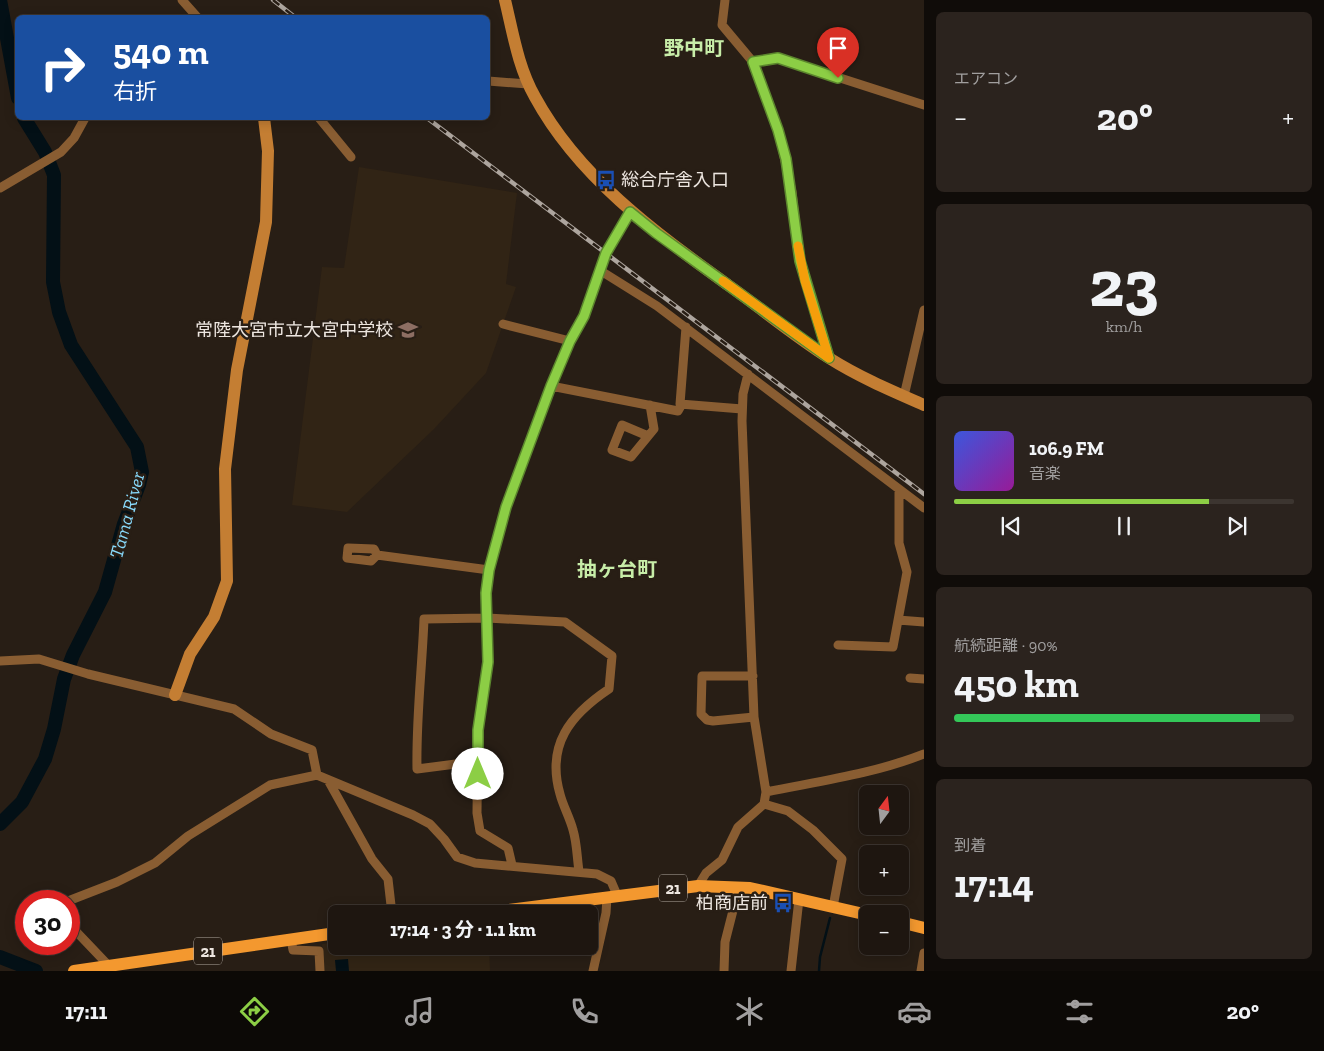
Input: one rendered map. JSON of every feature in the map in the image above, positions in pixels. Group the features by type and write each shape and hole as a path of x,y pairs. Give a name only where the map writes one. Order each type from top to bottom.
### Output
{"main road":[{"name":"21","path":"544,905 698,886 738,887 859,913"},
{"path":"909,924 924,928"},
{"name":"21","path":"77,970 116,967 328,934"}],"street":[{"path":"182,0 195,15"},
{"path":"505,0 528,84 560,135 630,212 656,233 829,358 904,396 924,404"},
{"path":"725,0 722,25 753,62 778,130 786,159 800,261 829,358"},
{"path":"753,62 778,58 924,105"},
{"path":"490,81 528,84"},
{"path":"0,188 62,152 74,138 85,120"},
{"path":"174,695 190,654 214,617 227,581 225,469 237,370 266,222 268,151 264,120"},
{"path":"321,120 351,157"},
{"path":"512,865 508,848 480,831 477,813 478,730 488,662 486,593 489,570 506,507 551,386 570,341 584,316 606,253 630,212"},
{"path":"601,271 657,306 686,327 924,508"},
{"path":"904,396 924,310"},
{"path":"502,324 570,341"},
{"path":"682,404 680,404 686,327"},
{"path":"698,886 706,872 722,860 738,827 764,804 766,792 754,716 742,409 748,374"},
{"path":"551,386 678,411 682,404"},
{"path":"682,404 742,409"},
{"path":"648,436 654,429 650,406"},
{"path":"838,645 893,647 906,572 899,543 900,490"},
{"path":"377,555 489,570"},
{"path":"478,761 418,769 416,726 424,619 487,618 565,622 612,656 609,689 586,704 571,720 559,747 555,768 560,794 573,830 579,872"},
{"path":"898,620 924,622"},
{"path":"0,661 39,659 88,674 234,709 271,734 312,750 317,775"},
{"path":"753,676 702,676 701,714 707,720 713,721 754,716"},
{"path":"910,678 924,678"},
{"path":"766,792 867,772 896,765 924,754"},
{"path":"80,896 117,882 155,863 188,836 270,785 317,775 430,824 444,838 457,857 475,863 512,865 605,876 614,886 593,971"},
{"path":"328,780 372,859 388,879 391,905"},
{"path":"764,804 788,811 813,830 842,859 833,907"},
{"path":"724,971 725,942 738,887"},
{"path":"791,971 799,899"},
{"path":"80,934 116,967"},
{"path":"291,939 293,950 319,951 320,971"},
{"path":"921,971 924,953"}],"shaded area":[{"name":"常陸大宮市立大宮中学校","path":"359,167 517,193 506,284 516,287 486,373 434,429 347,512 292,505 322,267 344,268"},
{"path":"328,943 328,955 489,955 490,971 323,971 322,944"},
{"path":"348,959 349,971 336,971 335,960"}],"waterway":[{"name":"Tama River","path":"0,0 15,82"},
{"name":"Tama River","path":"0,824 22,802 45,759 54,729 64,679 73,655 105,592 124,524 142,472 137,447 71,345 59,312 53,282 54,175 45,152 25,120"},
{"path":"819,971 820,957 830,918"},
{"name":"Tama River","path":"0,957 36,971"}],"railway":[{"path":"273,0 292,15"},
{"path":"430,120 924,494"}],"slow traffic":[{"path":"723,281 829,358 805,281 798,246"}],"place":[{"name":"総合庁舎入口","path":"606,180"},
{"name":"常陸大宮市立大宮中学校","path":"408,330"},
{"name":"柏商店前","path":"783,903"}],"district":[{"name":"野中町","path":"694,48"},
{"name":"抽ヶ台町","path":"617,569"}],"route":[{"path":"478,774 478,730 488,662 486,593 489,570 506,507 521,465 570,341 584,316 606,253 630,212 656,233 829,358 800,261 786,159 778,130 753,62 778,58 838,78"}]}
